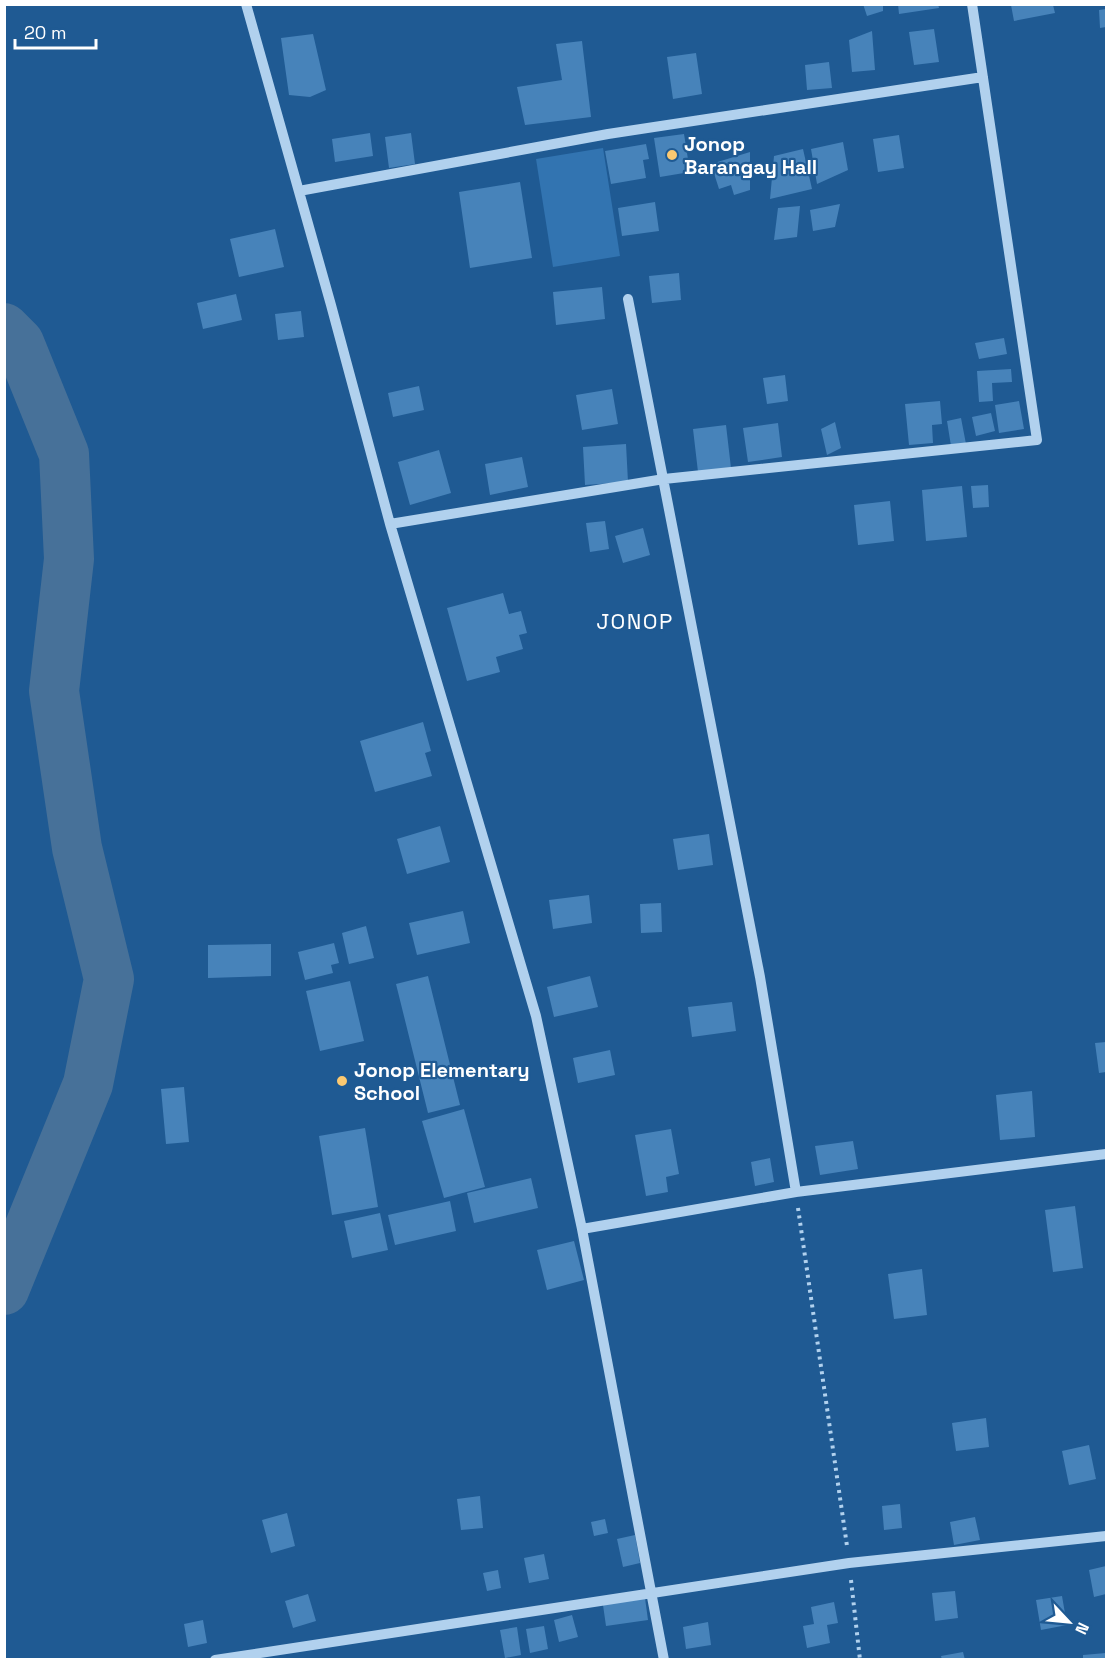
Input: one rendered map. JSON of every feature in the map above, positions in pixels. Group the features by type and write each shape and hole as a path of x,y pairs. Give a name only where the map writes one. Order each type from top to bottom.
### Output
{"street":[{"path":"246,4 390,524 536,1016 582,1229 664,1659"},
{"path":"390,524 664,479 1037,440 972,4"},
{"path":"299,191 608,134 983,77"},
{"path":"628,299 760,977 796,1192"},
{"path":"582,1229 796,1192 1107,1155"},
{"path":"215,1659 849,1563 1107,1536"}],"path":[{"path":"796,1192 849,1563 860,1659"}],"shaded area":[{"path":"603,148 620,256 553,267 536,159"}],"building":[{"path":"863,4 883,4 883,11 867,16"},
{"path":"898,4 938,4 939,8 899,14"},
{"path":"1011,5 1053,5 1055,13 1014,21"},
{"path":"1106,9 1106,27 1100,28 1099,10"},
{"path":"934,29 939,62 914,65 909,32"},
{"path":"872,31 875,70 852,72 849,40"},
{"path":"313,34 326,90 310,97 289,95 281,38"},
{"path":"582,41 591,117 525,125 517,87 562,80 556,44"},
{"path":"696,53 702,94 673,99 667,57"},
{"path":"829,62 832,88 807,90 805,65"},
{"path":"370,133 373,156 335,162 332,139"},
{"path":"411,133 415,164 389,168 385,137"},
{"name":"Jonop Barangay Hall","path":"684,134 690,172 660,177 654,138"},
{"path":"899,135 904,168 878,172 873,139"},
{"path":"843,142 848,170 817,184 811,149"},
{"path":"646,144 649,159 643,160 646,178 611,184 605,151"},
{"path":"803,149 812,189 770,199 774,156"},
{"path":"750,152 750,190 734,195 731,185 719,189 711,164"},
{"path":"520,182 532,258 470,268 459,192"},
{"path":"655,202 659,231 622,236 618,208"},
{"path":"840,204 835,227 813,231 810,210"},
{"path":"800,206 797,237 774,240 778,208"},
{"path":"275,229 284,267 239,277 230,239"},
{"path":"679,273 681,300 652,303 649,276"},
{"path":"602,287 605,319 556,325 553,292"},
{"path":"236,294 242,320 203,329 197,303"},
{"path":"301,311 304,337 278,340 275,314"},
{"path":"1004,338 1007,354 979,359 975,343"},
{"path":"1011,369 1012,382 992,383 993,401 979,402 977,371"},
{"path":"785,375 788,401 767,404 763,378"},
{"path":"419,386 424,410 393,417 388,393"},
{"path":"612,389 618,424 582,430 576,395"},
{"path":"940,401 942,424 932,425 933,443 909,445 905,404"},
{"path":"1019,401 1024,429 999,433 995,405"},
{"path":"991,413 995,431 976,436 972,417"},
{"path":"961,418 966,444 951,446 947,421"},
{"path":"835,422 841,448 827,455 821,429"},
{"path":"778,423 782,457 748,462 743,428"},
{"path":"726,425 731,468 698,472 693,429"},
{"path":"626,444 628,482 585,485 583,447"},
{"path":"439,450 451,493 410,505 398,462"},
{"path":"522,457 528,487 490,495 485,464"},
{"path":"988,485 989,507 973,508 971,486"},
{"path":"962,486 967,537 926,541 922,490"},
{"path":"890,501 894,541 858,545 854,505"},
{"path":"605,521 609,549 590,552 586,523"},
{"path":"643,528 650,555 623,563 615,536"},
{"path":"503,593 509,614 521,611 527,633 519,635 523,649 496,657 500,672 467,681 447,608"},
{"path":"423,722 431,751 425,753 432,776 375,792 360,741"},
{"path":"440,826 450,862 407,874 397,839"},
{"path":"709,834 713,865 678,870 673,839"},
{"path":"589,895 592,923 553,929 549,900"},
{"path":"661,903 662,932 641,933 640,904"},
{"path":"463,911 470,943 417,955 409,923"},
{"path":"366,926 374,958 349,964 342,933"},
{"path":"334,943 339,963 331,965 333,973 305,980 298,952"},
{"path":"271,944 271,976 208,978 208,945"},
{"path":"428,976 460,1105 428,1113 396,984"},
{"path":"590,976 598,1007 554,1017 547,987"},
{"path":"350,981 364,1041 320,1051 306,991"},
{"path":"732,1002 736,1031 692,1037 688,1007"},
{"path":"1106,1042 1106,1072 1099,1073 1095,1043"},
{"path":"610,1050 615,1075 578,1083 573,1058"},
{"path":"184,1087 189,1142 166,1144 161,1089"},
{"path":"1032,1091 1035,1137 1000,1140 996,1095"},
{"path":"464,1109 485,1187 444,1198 422,1121"},
{"path":"365,1128 378,1207 332,1215 319,1136"},
{"path":"671,1129 679,1174 666,1177 668,1192 646,1196 635,1135"},
{"path":"853,1141 858,1169 820,1175 815,1146"},
{"path":"770,1158 774,1182 755,1186 751,1162"},
{"path":"531,1178 538,1208 474,1223 467,1193"},
{"path":"450,1201 456,1231 395,1245 388,1215"},
{"path":"1075,1206 1083,1268 1053,1272 1045,1210"},
{"path":"380,1213 388,1250 352,1258 344,1221"},
{"path":"574,1241 584,1280 547,1290 537,1250"},
{"path":"922,1269 927,1315 894,1319 888,1274"},
{"path":"986,1418 989,1447 956,1451 952,1423"},
{"path":"1089,1445 1096,1479 1069,1485 1062,1451"},
{"path":"480,1496 483,1528 461,1530 457,1499"},
{"path":"900,1504 902,1528 884,1530 882,1506"},
{"path":"287,1513 295,1546 271,1553 262,1520"},
{"path":"975,1517 980,1540 954,1545 950,1522"},
{"path":"605,1519 608,1533 594,1536 591,1522"},
{"path":"635,1535 640,1563 623,1567 617,1539"},
{"path":"544,1554 549,1579 529,1583 524,1558"},
{"path":"1106,1566 1106,1594 1094,1597 1089,1570"},
{"path":"498,1570 501,1588 487,1591 483,1573"},
{"path":"955,1591 958,1618 935,1621 932,1593"},
{"path":"308,1594 316,1621 293,1628 285,1601"},
{"path":"1062,1596 1067,1625 1041,1630 1036,1600"},
{"path":"645,1598 648,1620 606,1626 603,1605"},
{"path":"834,1602 838,1623 827,1625 830,1643 807,1648 803,1626 814,1624 811,1607"},
{"path":"572,1615 578,1637 559,1642 554,1620"},
{"path":"203,1620 207,1643 188,1647 184,1624"},
{"path":"708,1622 711,1645 686,1649 683,1627"},
{"path":"544,1626 548,1649 530,1653 526,1629"},
{"path":"517,1627 521,1655 505,1658 500,1630"},
{"path":"963,1652 965,1660 942,1660 941,1656"},
{"path":"1106,1653 1106,1660 1083,1660 1083,1655"}],"waterway":[{"path":"4,328 19,343 64,454 69,559 54,691 77,848 109,979 88,1084 4,1290"}],"place":[{"name":"Jonop Barangay Hall","path":"672,155"},
{"name":"Jonop Elementary School","path":"342,1081"}],"district":[{"name":"JONOP","path":"635,621"}]}
